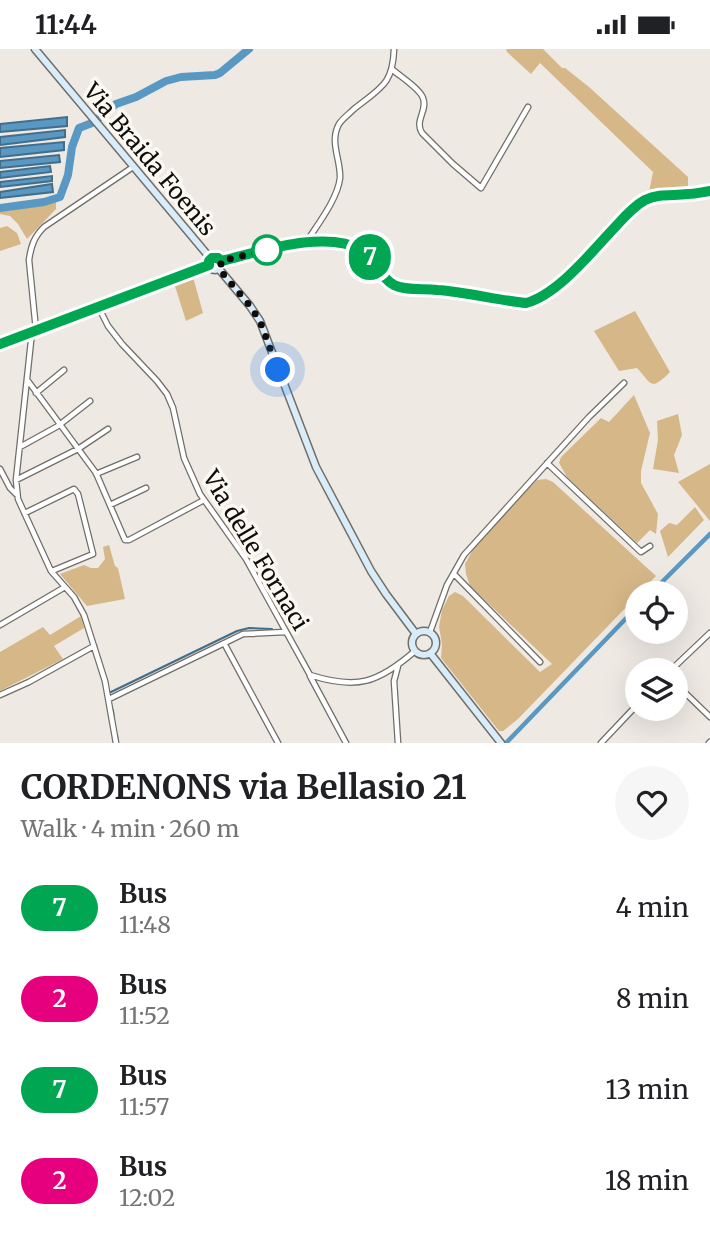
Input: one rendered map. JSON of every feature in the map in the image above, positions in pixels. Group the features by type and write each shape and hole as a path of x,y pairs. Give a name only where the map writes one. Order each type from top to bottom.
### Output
{"street":[{"name":"Via Braida Foenis","path":"35,49 210,262"},
{"path":"307,241 330,204 339,181 335,151 337,128 344,117 382,87 389,78 393,70 394,49"},
{"path":"393,70 423,98 425,104 419,129 481,188 528,107"},
{"path":"116,743 109,699 80,607 51,571 24,513 17,494 16,480 34,331 30,249 37,234 44,227 133,167"},
{"path":"210,262 212,270 220,265 307,241 339,243 364,251 394,285 526,303 539,300 548,294 645,200 661,194 687,195 710,191"},
{"path":"0,344 99,308 215,258 220,265"},
{"name":"Via Braida Foenis","path":"220,265 260,321 316,467 371,571 416,633"},
{"name":"Via delle Fornaci","path":"99,308 108,326 122,344 167,394 173,408 184,458 204,500 246,559 346,743"},
{"path":"36,393 64,370"},
{"path":"27,380 96,474 125,540 204,500"},
{"path":"430,632 447,585 464,555 589,417 624,383"},
{"path":"20,447 60,425 90,401"},
{"path":"16,480 78,449 108,429"},
{"path":"96,474 137,457"},
{"path":"547,463 641,552 650,546"},
{"path":"0,469 10,488 17,494"},
{"path":"110,505 146,488"},
{"path":"24,513 74,489 78,495 93,554 51,571"},
{"path":"454,574 540,662"},
{"path":"0,625 65,587"},
{"path":"424,630 430,632 436,642 435,648 422,655 415,651 412,641 416,633 424,630"},
{"path":"109,699 243,634 285,632"},
{"path":"684,658 710,633"},
{"path":"224,643 278,743"},
{"path":"0,695 94,646"},
{"path":"310,675 332,682 364,682 398,666 415,651"},
{"path":"430,653 500,743"},
{"path":"398,666 394,681 398,743"},
{"path":"688,696 710,717"},
{"path":"601,743 625,718"}],"shaded area":[{"path":"506,49 543,49 688,177 688,188 649,192 653,172 540,63 531,74"},
{"path":"56,202 56,209 27,239 10,216 0,214 0,208"},
{"path":"7,226 17,233 21,244 0,251 0,228"},
{"path":"193,277 203,313 186,321 174,283"},
{"path":"635,311 670,372 655,384 649,382 637,368 619,371 594,331"},
{"path":"634,395 650,433 641,471 641,483 658,514 656,534 650,530 637,543 567,477 559,463 561,457 601,418 609,422"},
{"path":"678,414 682,435 674,455 679,473 653,469 658,440 657,421"},
{"path":"710,464 710,521 678,482"},
{"path":"546,479 553,482 656,576 651,581 625,581 625,608 518,719 503,731 499,731 441,658 439,627 442,610 449,596 455,592 463,596 540,672 552,664 470,586 465,564 480,537 537,480"},
{"path":"695,507 704,520 668,557 660,531 669,523 677,525"},
{"path":"109,545 125,599 87,606 60,574 84,565 98,568 105,559 103,547"},
{"path":"81,616 84,628 54,646 63,659 0,691 0,652 43,627 50,635"}],"water":[{"path":"67,117 67,126 0,132 0,124"},
{"path":"65,130 65,137 0,145 0,137"},
{"path":"64,142 64,150 0,157 0,148"},
{"path":"59,155 60,162 0,168 0,161"},
{"path":"50,166 51,172 0,178 0,172"},
{"path":"52,176 52,181 0,187 0,182"},
{"path":"52,184 53,192 0,198 0,192"}],"waterway":[{"path":"0,208 60,197 79,128 92,123 116,104 166,81 220,73 249,49"},
{"path":"663,581 710,534"},
{"path":"506,743 625,619"},
{"path":"111,692 237,631 249,628 272,629"},
{"path":"113,710 114,720"},
{"path":"117,735 118,743"}],"bus line":[{"name":"7","path":"0,344 209,265 212,258 221,261 307,241 339,243 364,251 385,277 394,285 404,288 439,290 526,303 539,300 548,294 645,200 661,194 687,195 710,191"}],"route":[{"path":"267,250 221,261 219,269 260,321 278,370"}]}
